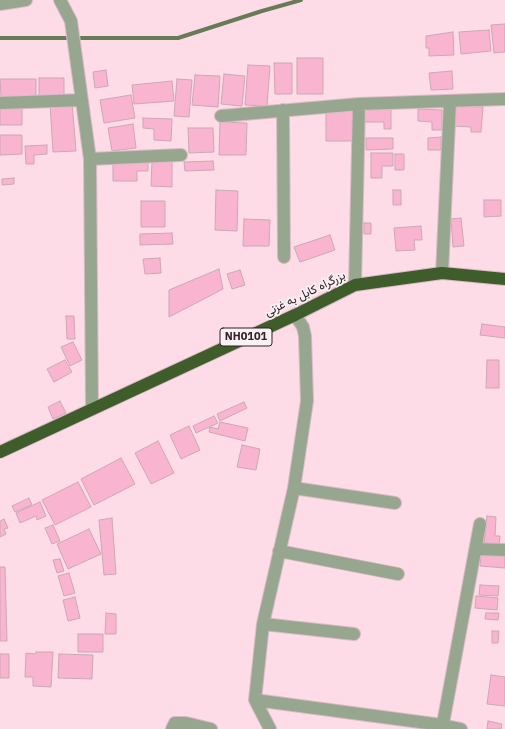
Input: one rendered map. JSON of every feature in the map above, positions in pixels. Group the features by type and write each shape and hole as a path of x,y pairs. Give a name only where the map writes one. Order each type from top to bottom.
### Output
{"highway":[{"name":"بزرگراه کابل به غزنی","path":"0,452 355,285 442,273 505,279"}],"street":[{"path":"0,4 26,0"},
{"path":"60,0 70,21 90,159 92,409"},
{"path":"221,116 359,104 505,99"},
{"path":"0,103 82,100"},
{"path":"442,273 450,101"},
{"path":"355,285 359,104"},
{"path":"283,110 284,257"},
{"path":"90,159 181,155"},
{"path":"270,729 255,700 263,624 294,488 307,401 305,336 303,327 295,314"},
{"path":"294,488 395,503"},
{"path":"442,727 480,524"},
{"path":"476,549 505,550"},
{"path":"280,551 398,574"},
{"path":"263,624 354,634"},
{"path":"255,700 461,729"},
{"path":"172,729 175,723 186,723 211,729"}],"building":[{"path":"505,24 505,52 494,53 491,25"},
{"path":"489,30 491,51 461,54 459,32"},
{"path":"453,32 454,55 429,56 429,48 426,48 426,36"},
{"path":"297,58 323,58 323,94 297,94"},
{"path":"274,63 292,63 292,94 275,94"},
{"path":"248,65 270,66 267,106 245,105"},
{"path":"106,70 108,86 95,88 93,72"},
{"path":"452,71 453,89 431,90 429,73"},
{"path":"224,74 245,76 242,106 221,104"},
{"path":"195,75 220,76 218,107 192,105"},
{"path":"39,78 64,78 64,98 39,98"},
{"path":"0,79 36,79 36,97 1,97"},
{"path":"177,79 192,80 189,117 174,116"},
{"path":"172,81 174,101 134,104 132,85"},
{"path":"131,95 135,118 104,123 100,100"},
{"path":"72,102 76,151 53,152 50,104"},
{"path":"454,106 483,107 481,132 471,132 471,127 453,126"},
{"path":"0,107 22,107 22,125 0,125"},
{"path":"391,107 391,129 384,129 384,122 363,122 363,108"},
{"path":"355,109 356,141 326,141 326,110"},
{"path":"418,109 442,110 442,130 432,130 432,122 418,121"},
{"path":"143,118 172,119 171,141 154,140 154,129 143,128"},
{"path":"220,122 247,123 246,155 219,155"},
{"path":"133,124 136,148 112,151 108,128"},
{"path":"188,128 213,128 214,152 189,153"},
{"path":"0,135 22,135 22,154 0,155"},
{"path":"441,137 441,150 428,150 428,138"},
{"path":"366,138 393,138 393,149 366,150"},
{"path":"47,145 47,154 34,155 34,164 26,164 25,146"},
{"path":"371,153 393,153 393,166 382,166 382,178 371,178"},
{"path":"395,154 404,154 404,170 395,170"},
{"path":"148,160 148,171 137,171 137,181 113,181 113,161"},
{"path":"152,161 172,161 172,187 151,186"},
{"path":"213,161 214,170 185,171 184,162"},
{"path":"14,178 14,184 2,185 2,179"},
{"path":"216,190 238,191 237,231 215,230"},
{"path":"393,190 401,190 401,205 393,205"},
{"path":"484,200 501,200 501,216 484,217"},
{"path":"141,201 165,201 165,227 141,227"},
{"path":"461,218 464,246 453,247 451,219"},
{"path":"244,219 270,220 269,246 243,246"},
{"path":"364,223 371,223 371,234 364,234"},
{"path":"421,226 422,240 414,240 415,250 396,251 394,228"},
{"path":"172,233 173,244 140,245 140,234"},
{"path":"330,235 335,250 300,262 294,247"},
{"path":"160,258 161,273 145,274 143,259"},
{"path":"219,269 223,289 169,317 169,290"},
{"path":"240,270 245,285 232,289 227,274"},
{"path":"66,316 74,316 75,339 67,339"},
{"path":"482,324 505,327 505,338 480,335"},
{"path":"73,342 82,360 70,366 61,347"},
{"path":"65,360 72,372 54,382 47,369"},
{"path":"487,360 499,360 499,388 486,388"},
{"path":"60,401 66,413 53,419 48,407"},
{"path":"244,402 247,408 220,421 217,414"},
{"path":"214,416 218,423 196,433 193,426"},
{"path":"220,422 248,428 245,441 209,432 210,427 218,429"},
{"path":"189,426 200,450 181,459 170,435"},
{"path":"158,441 174,473 151,484 135,453"},
{"path":"242,445 260,449 256,470 237,467"},
{"path":"121,458 135,484 94,505 81,479"},
{"path":"78,482 91,507 55,525 42,500"},
{"path":"29,498 32,505 15,512 12,506"},
{"path":"40,502 46,516 37,520 36,516 20,523 16,513"},
{"path":"487,516 496,517 495,536 500,536 499,547 484,545"},
{"path":"112,518 116,574 104,575 99,520"},
{"path":"4,519 8,528 4,529 6,534 0,537 0,521"},
{"path":"53,525 60,541 52,544 45,528"},
{"path":"89,529 101,554 68,569 57,544"},
{"path":"481,553 505,555 505,568 480,566"},
{"path":"60,559 64,571 57,573 53,560"},
{"path":"0,567 5,567 7,641 0,641"},
{"path":"69,573 75,593 64,596 58,576"},
{"path":"480,585 499,586 498,596 479,595"},
{"path":"476,596 498,598 497,610 475,608"},
{"path":"75,597 80,618 68,621 63,600"},
{"path":"106,613 116,614 116,634 105,634"},
{"path":"486,613 499,613 498,620 485,619"},
{"path":"492,631 499,631 498,643 492,643"},
{"path":"78,634 103,634 103,652 78,652"},
{"path":"36,652 53,652 51,687 33,686 33,677 25,677 26,653 36,654"},
{"path":"0,654 9,654 9,678 0,678"},
{"path":"59,654 93,655 92,679 58,678"},
{"path":"491,675 505,677 505,706 487,704"},
{"path":"488,721 502,724 501,729 487,729"}],"waterway":[{"path":"0,38 178,38 301,0"}]}
